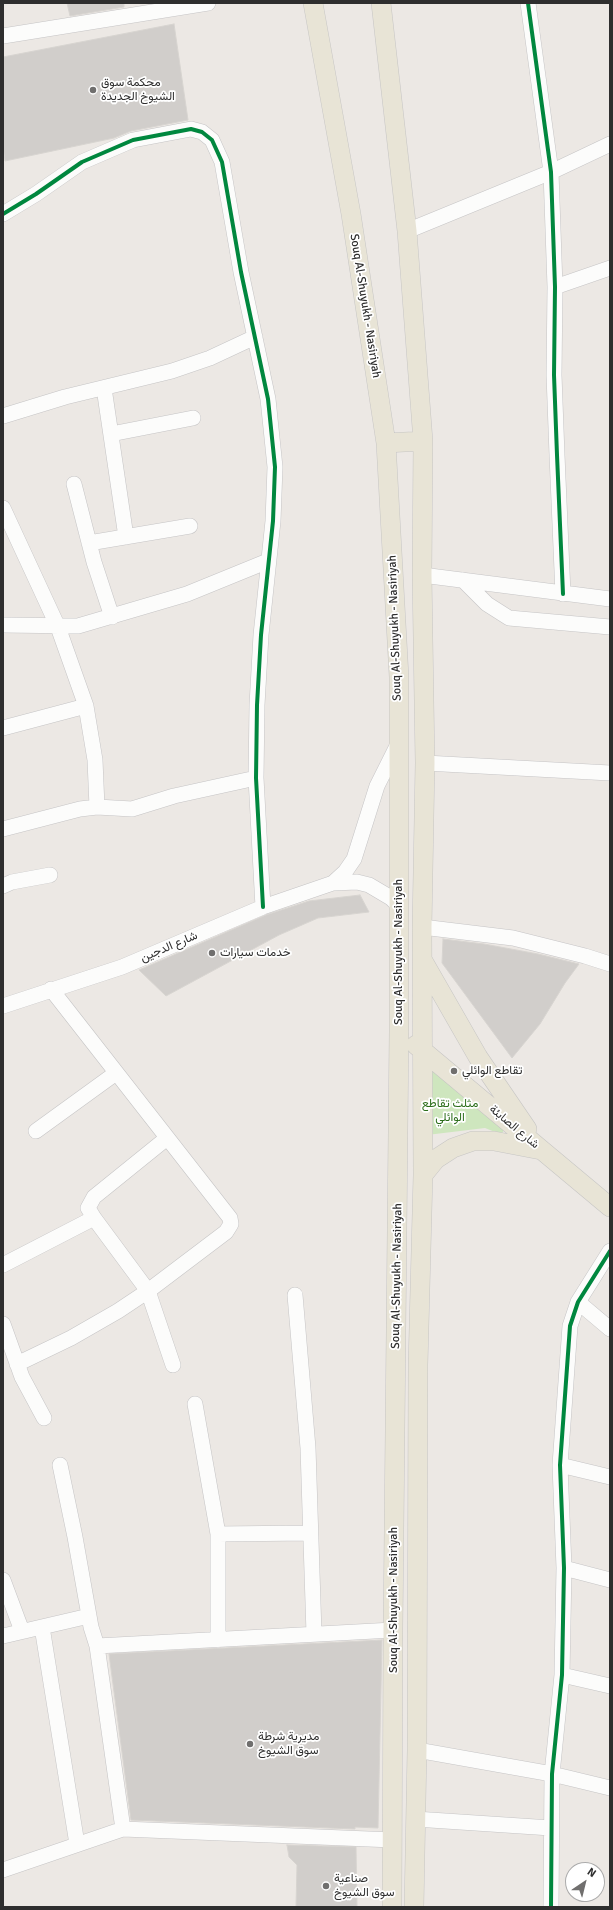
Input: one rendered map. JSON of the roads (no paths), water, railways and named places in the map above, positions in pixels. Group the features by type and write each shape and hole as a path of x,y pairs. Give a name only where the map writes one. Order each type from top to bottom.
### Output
{"main road":[{"name":"Souq Al-Shuyukh - Nasiriyah","path":"313,3 351,214 386,443 399,677 398,744 400,906 393,1630 392,1907"},
{"name":"Souq Al-Shuyukh - Nasiriyah","path":"381,3 407,231 423,441 422,575 425,763 422,927 423,1176 418,1365 417,1750 414,1907"},
{"path":"386,443 423,441"},
{"path":"422,960 478,1057 541,1150"},
{"name":"شارع الصابئة","path":"399,1031 610,1207"},
{"path":"423,1176 436,1159 453,1148 473,1141 494,1141 541,1150"}],"street":[{"path":"528,3 551,172 555,287 555,389 563,594"},
{"path":"3,36 199,4"},
{"path":"3,214 36,194 82,162 133,140 191,129 202,132 212,140 222,162 241,272 268,399 275,467 273,521 268,561 257,706 256,778 263,906"},
{"path":"407,231 551,172 610,144"},
{"path":"555,287 610,268"},
{"path":"3,416 65,396 172,371 210,358 255,338"},
{"path":"104,388 126,537"},
{"path":"111,434 193,418"},
{"path":"74,484 89,543 112,617"},
{"path":"3,508 58,627 86,706 95,760 96,807"},
{"path":"89,543 190,526"},
{"path":"3,625 58,627 78,626 187,594 268,561"},
{"path":"422,575 610,599"},
{"path":"463,580 487,604 509,618 610,627"},
{"path":"3,728 86,706"},
{"name":"شارع الدجين","path":"333,883 345,872 354,859 377,786 398,744"},
{"path":"425,763 610,773"},
{"path":"3,830 80,809 96,807 132,808 174,796 256,778"},
{"path":"3,886 12,882 50,875"},
{"name":"شارع الدجين","path":"3,1006 50,989 122,967 263,906 333,883 351,882 369,885 391,898 400,906"},
{"path":"422,927 513,938 585,956 610,964"},
{"path":"17,1364 94,1325 148,1291 226,1232 231,1224 230,1218 50,989"},
{"path":"36,1131 116,1074"},
{"path":"166,1138 94,1196 88,1208 148,1291 173,1365"},
{"path":"3,1265 94,1218"},
{"path":"551,1907 552,1774 562,1675 564,1568 560,1465 570,1326 578,1302 610,1251"},
{"path":"295,1295 307,1441 314,1634"},
{"path":"578,1302 610,1329"},
{"path":"3,1324 17,1364 44,1418"},
{"path":"195,1404 218,1534 218,1640"},
{"path":"60,1465 89,1616 97,1646 123,1830"},
{"path":"560,1465 610,1477"},
{"path":"218,1534 310,1533"},
{"path":"564,1568 610,1580"},
{"path":"3,1580 22,1632"},
{"path":"3,1636 89,1616"},
{"path":"42,1627 77,1844"},
{"path":"97,1646 393,1630"},
{"path":"562,1675 610,1686"},
{"path":"417,1750 552,1774 610,1788"},
{"path":"415,1820 551,1828"},
{"path":"3,1870 77,1844 123,1830 393,1840"}],"place":[{"name":"محكمة سوق الشيوخ الجديدة","path":"93,90"},
{"name":"خدمات سيارات","path":"212,953"},
{"name":"تقاطع الوائلي","path":"454,1071"},
{"name":"مديرية شرطة سوق الشيوخ","path":"250,1744"},
{"name":"صناعية سوق الشيوخ","path":"326,1886"}],"park label":[{"name":"مثلث تقاطع الوائلي","path":"450,1111"}]}
